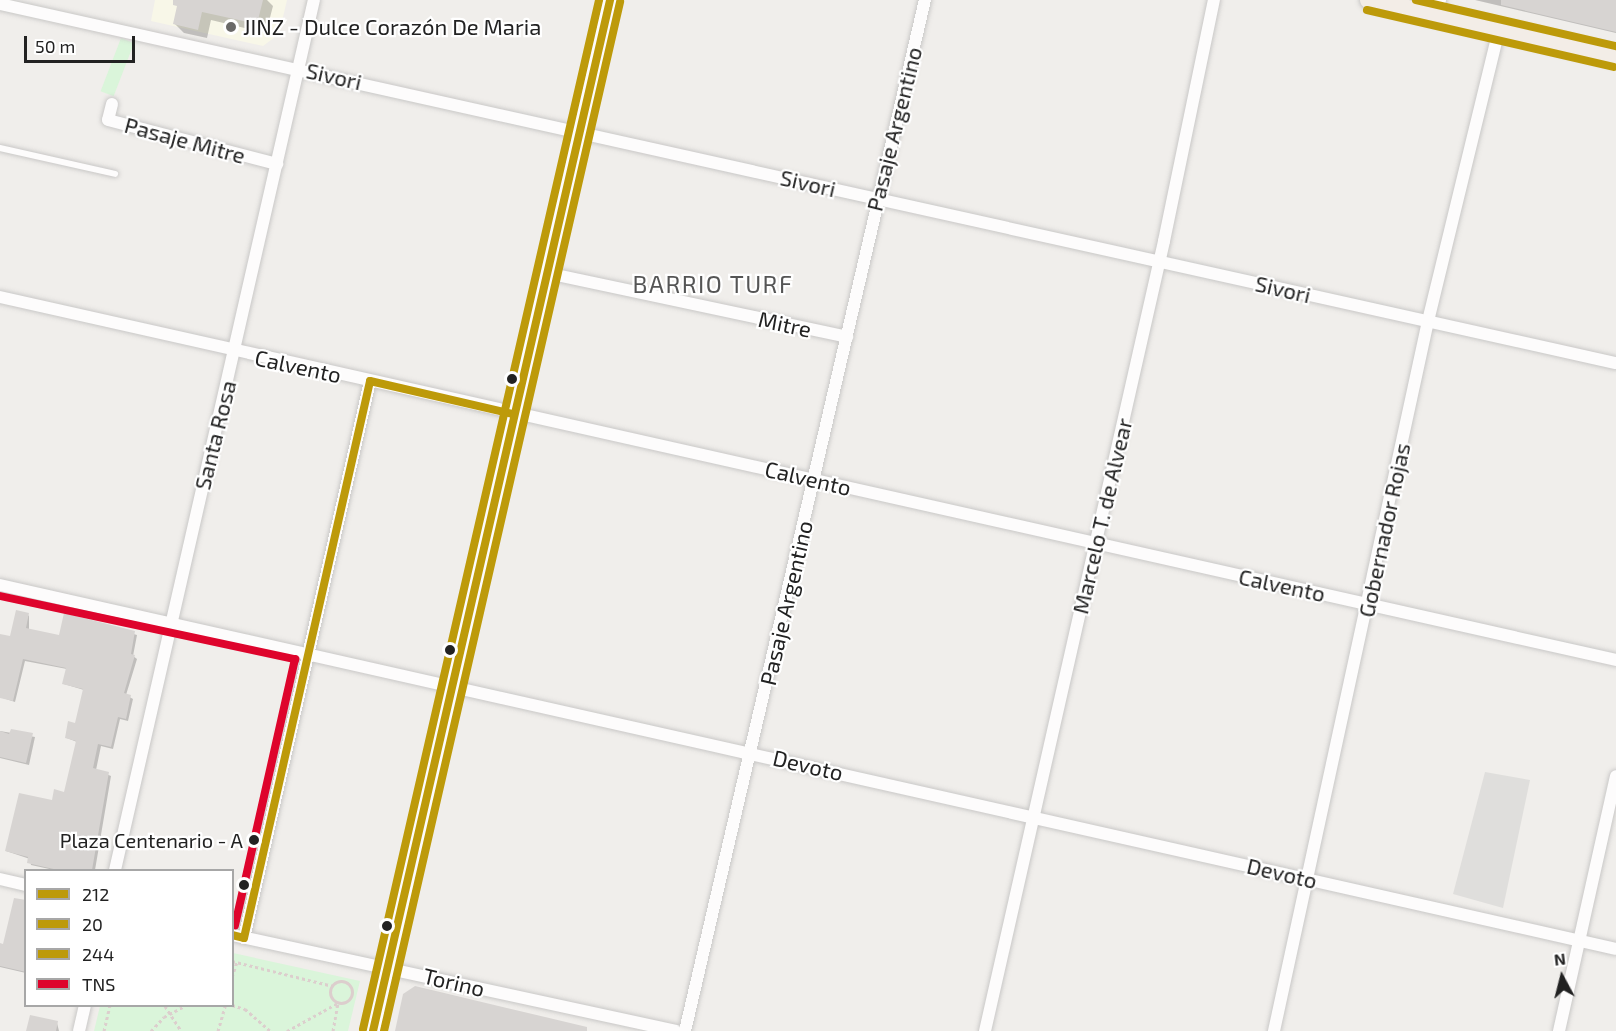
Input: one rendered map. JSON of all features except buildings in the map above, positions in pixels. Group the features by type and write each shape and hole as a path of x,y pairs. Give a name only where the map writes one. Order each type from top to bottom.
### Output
{"main road":[{"path":"1369,0 1438,8 1499,30 1616,57"}],"street":[{"name":"Santa Rosa","path":"115,869 169,623 235,352 314,0"},
{"path":"373,1031 450,684 547,273 577,131 610,0"},
{"name":"Pasaje Argentino","path":"685,1031 752,752 847,337 876,198 925,0"},
{"name":"Marcelo T. de Alvear","path":"985,1031 1160,261 1214,0"},
{"name":"Sivori","path":"0,4 1616,363"},
{"name":"Gobernador Rojas","path":"1274,1031 1428,321 1499,30"},
{"name":"Pasaje Mitre","path":"112,104 108,120 277,164"},
{"name":"Mitre","path":"547,273 847,337"},
{"name":"Calvento","path":"0,297 235,352 814,479 1616,660"},
{"path":"238,937 308,651 370,381"},
{"name":"Devoto","path":"0,585 308,651 1616,949"},
{"path":"1559,1031 1616,776"},
{"path":"0,879 24,885"},
{"name":"Torino","path":"238,937 387,967 676,1031"},
{"path":"79,1031 85,1007"}],"lane":[{"path":"0,148 115,174"}],"path":[{"path":"235,962 333,986 342,981 351,987 351,997 287,1031"},
{"path":"333,986 331,995 338,1003"},
{"path":"333,1031 338,1003"},
{"path":"234,1006 245,1009 270,1031"},
{"path":"104,1031 110,1007"},
{"path":"166,1007 181,1031"},
{"path":"152,1031 170,1014 182,1007"},
{"path":"218,1031 224,1007"}],"shaded area":[{"name":"JINZ - Dulce Corazón De Maria","path":"155,0 287,0 279,34 263,46 151,21"},
{"path":"1485,772 1530,780 1503,908 1453,894"}],"green space":[{"path":"121,38 134,43 114,96 101,91"},
{"path":"234,953 360,981 348,1031 94,1031 100,1007 234,1007"}],"transit line":[{"name":"244","path":"363,1029 599,0"},
{"name":"212","path":"373,1031 610,0"},
{"name":"244","path":"1416,0 1616,46"},
{"name":"20","path":"384,1031 620,2"},
{"name":"20","path":"1367,10 1614,67"},
{"name":"212","path":"234,936 244,938 370,381 513,414"},
{"name":"TNS","path":"0,596 295,659 235,925"}],"place":[{"name":"JINZ - Dulce Corazón De Maria","path":"231,27"},
{"name":"Plaza Centenario - A","path":"254,840"}],"district":[{"name":"BARRIO TURF","path":"713,284"}]}
